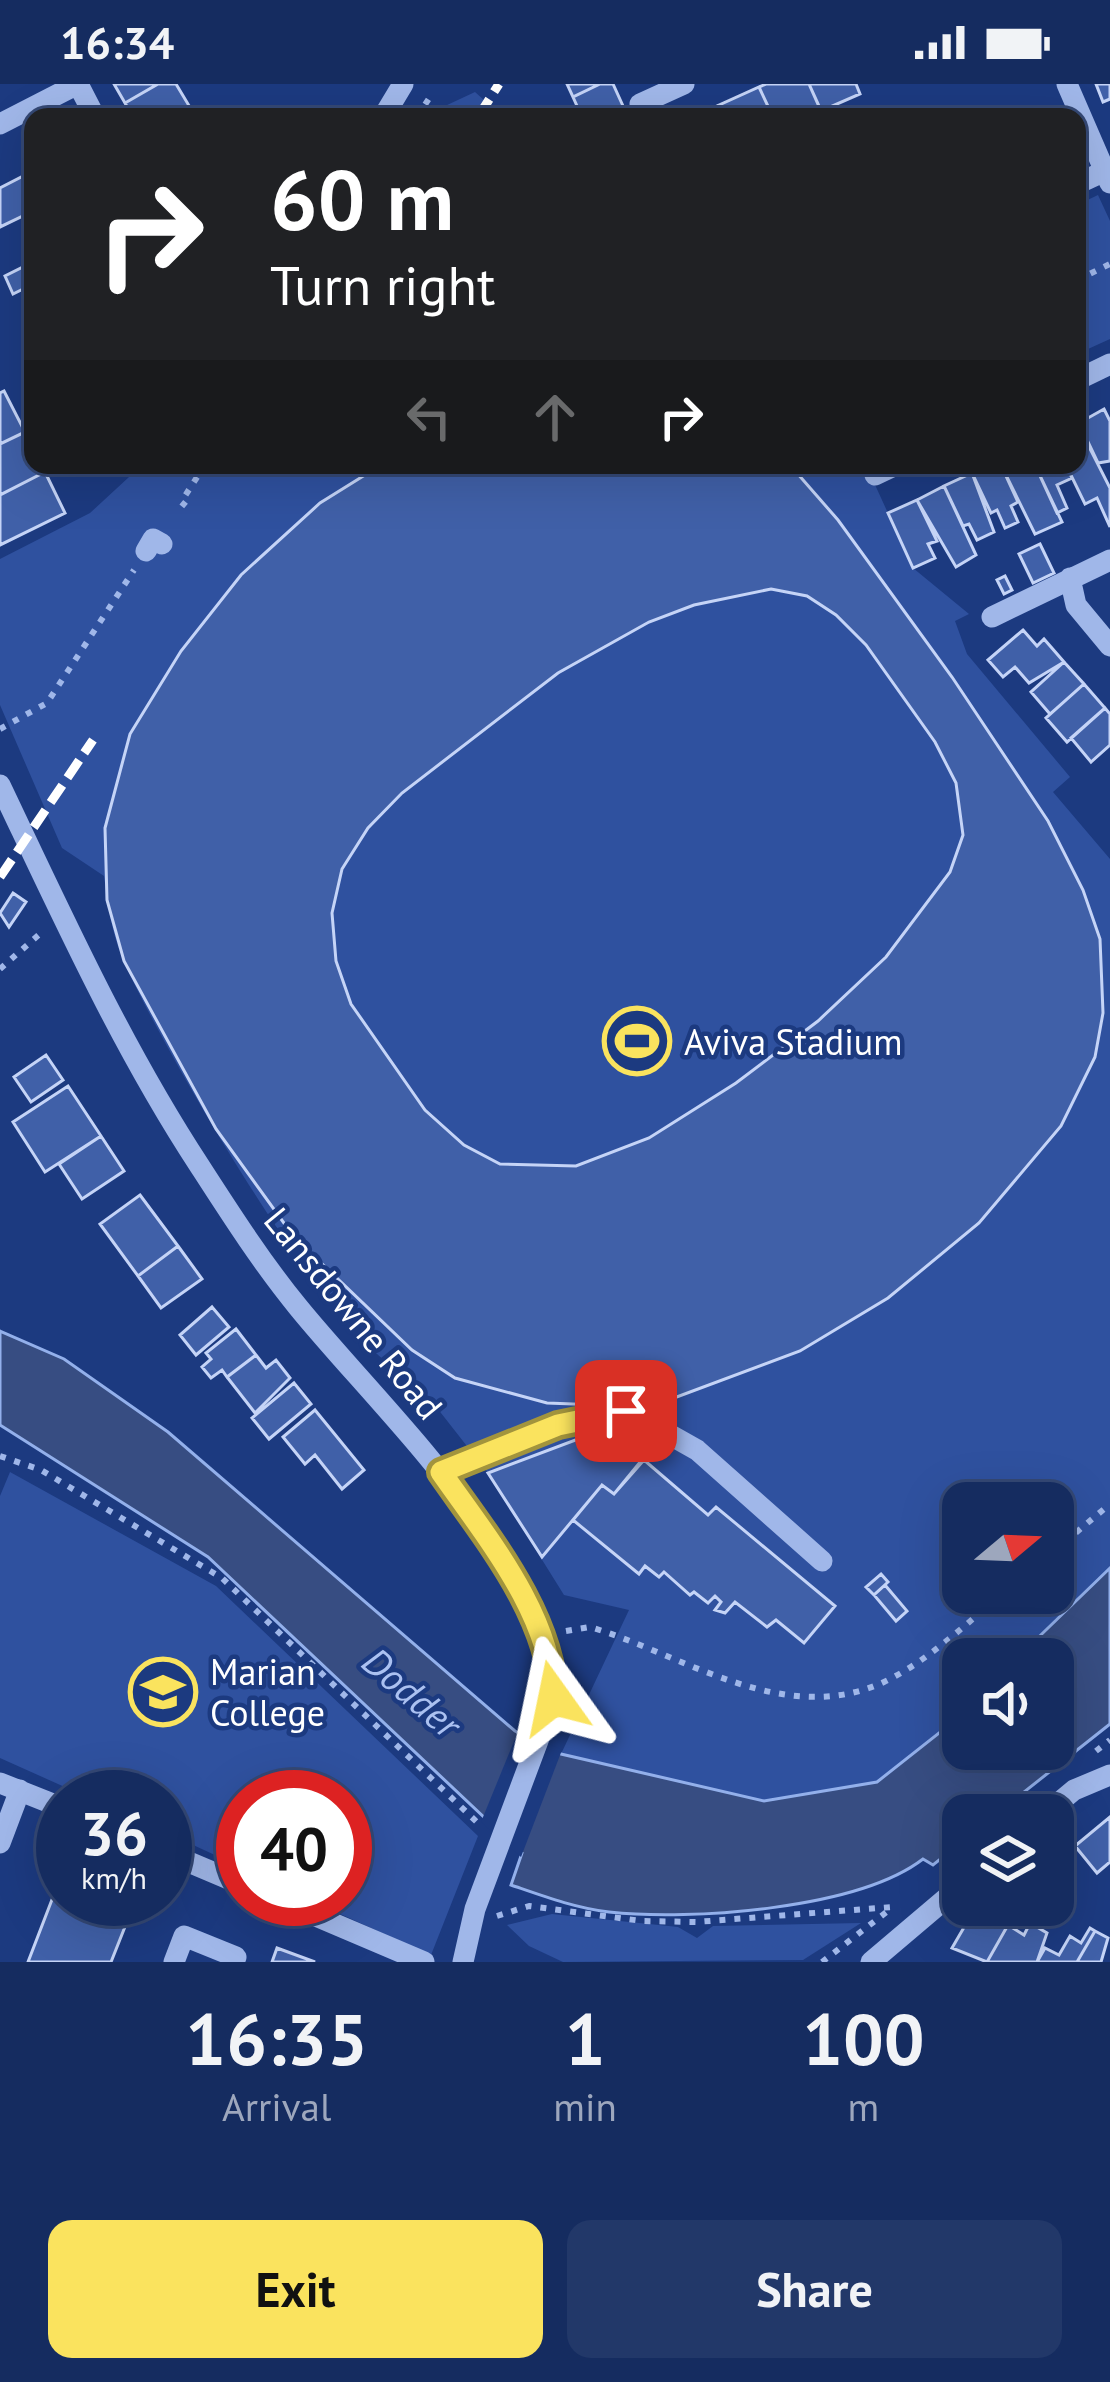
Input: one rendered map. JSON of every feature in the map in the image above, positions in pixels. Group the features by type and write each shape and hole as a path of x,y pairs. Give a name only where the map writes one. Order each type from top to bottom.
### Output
{"street":[{"path":"42,108 78,84"},
{"path":"640,104 684,84"},
{"path":"1086,127 1108,177"},
{"path":"992,616 1110,560"},
{"path":"1070,578 1076,604 1110,646"},
{"name":"Lansdowne Road","path":"0,785 162,1106 197,1163 299,1308 441,1472 496,1552 540,1635 553,1674 554,1698 540,1739 492,1834 463,1962"},
{"path":"441,1472 558,1425 626,1411 697,1450 822,1561"},
{"path":"1069,1794 1110,1775"},
{"path":"0,1843 10,1786"},
{"path":"871,1962 942,1902"},
{"path":"339,1926 424,1962"},
{"path":"174,1962 184,1936 236,1957 235,1962"}],"path":[{"path":"423,108 430,97"},
{"path":"186,506 181,502 199,474"},
{"path":"0,729 47,703 154,548"},
{"path":"0,969 36,935 67,920"},
{"path":"0,1456 41,1470 222,1578 492,1834"},
{"path":"1074,1534 1110,1504"},
{"path":"540,1635 590,1627 753,1688 821,1698 888,1680 976,1614"},
{"path":"492,1915 506,1916 529,1906 642,1921 696,1922 892,1907 822,1962"}],"shaded area":[{"path":"475,92 493,108 444,108"},
{"path":"1098,195 1110,221 1110,339 1086,350 1086,201"},
{"name":"Aviva Stadium","path":"132,474 870,474 913,568 969,614 955,621 967,654 1070,777 1053,792 1110,859 1110,1568 1074,1603 1074,1482 942,1482 942,1614 1062,1614 1038,1638 942,1638 942,1731 877,1782 764,1801 561,1754 629,1610 564,1595 488,1473 412,1376 380,1357 297,1257 170,1052 122,957 104,876 62,848 0,705 0,559 90,513"},
{"name":"Marian College","path":"10,1472 216,1586 478,1836 431,1955 367,1926 372,1926 372,1770 216,1770 216,1856 192,1844 192,1770 36,1770 36,1774 0,1758 0,1496"},
{"path":"552,1914 678,1927 697,1938 713,1926 861,1923 803,1960 563,1962 529,1946 507,1925"}],"water":[{"name":"Dodder","path":"0,1331 64,1359 168,1432 515,1731 561,1754 764,1801 877,1782 942,1731 942,1770 1052,1770 1022,1794 942,1794 942,1858 933,1865 923,1859 858,1890 772,1908 684,1915 609,1912 559,1901 511,1885 522,1853 208,1557 0,1425"},
{"path":"1110,1568 1110,1724 1074,1752 1074,1638 1038,1638 1062,1614 1074,1614 1074,1603"}],"pier":[{"path":"519,1729 562,1750 521,1857 481,1822"}],"building":[{"path":"114,84 158,84 125,103"},
{"path":"158,84 176,84 190,108 128,108 125,103"},
{"path":"567,84 600,84 573,97"},
{"path":"600,84 613,84 624,108 578,108 573,97"},
{"path":"809,84 820,108 769,108 759,87"},
{"path":"809,84 856,84 860,94 820,108"},
{"path":"1096,84 1110,84 1110,99 1103,102"},
{"path":"759,87 769,108 718,108"},
{"path":"24,176 24,215 0,227 0,188"},
{"path":"24,266 24,288 13,294 5,276"},
{"path":"4,391 24,432 0,444 0,393"},
{"path":"1104,409 1110,421 1110,461 1098,463 1086,438 1086,419"},
{"path":"24,432 24,474 41,474 0,495 0,444"},
{"path":"1086,441 1110,488 1110,527 1097,498 1085,504 1070,474 1086,474"},
{"path":"46,474 65,513 0,545 0,495"},
{"path":"367,474 798,474 838,520 952,677 1048,821 1083,890 1100,939 1103,1013 1095,1057 1061,1126 979,1223 888,1298 800,1351 666,1401 625,1406 547,1403 455,1378 412,1350 294,1237 216,1129 124,961 107,900 105,828 130,734 181,651 241,575 320,503","holes":["771,589 807,596 836,615 866,645 935,742 956,783 963,835 950,872 886,957 818,1021 736,1083 649,1138 576,1166 500,1164 464,1145 425,1110 351,1004 336,961 332,913 342,869 368,828 402,793 558,673 649,622 694,605"]},
{"path":"972,474 1005,474 1018,502 1011,506 1018,522 1005,528 997,510 991,513"},
{"path":"972,474 994,532 977,540 969,524 963,526 944,486"},
{"path":"1005,474 1039,474 1062,522 1035,534"},
{"path":"1039,474 1070,474 1072,478 1057,485 1067,508 1057,513"},
{"path":"944,486 976,555 956,567 917,500"},
{"path":"917,500 937,541 928,544 935,558 913,568 888,513"},
{"path":"1040,544 1054,573 1033,583 1019,554"},
{"path":"1005,576 1012,590 1004,594 997,580"},
{"path":"1023,630 1037,646 1044,639 1064,662 1029,683 1015,667 1003,677 988,660"},
{"path":"1064,662 1084,684 1050,714 1031,692"},
{"path":"1084,684 1105,708 1067,742 1046,718"},
{"path":"1105,708 1110,714 1110,745 1091,762 1071,738"},
{"path":"13,893 26,902 9,927 0,913"},
{"path":"46,1055 63,1080 31,1102 14,1077"},
{"path":"68,1086 101,1136 45,1172 13,1122"},
{"path":"101,1136 124,1171 82,1199 59,1164"},
{"path":"140,1195 178,1246 138,1276 100,1224"},
{"path":"178,1246 202,1279 161,1308 138,1276"},
{"path":"212,1307 229,1327 196,1355 180,1335"},
{"path":"236,1329 256,1355 227,1377 222,1370 211,1378 202,1367 211,1359 206,1353"},
{"path":"256,1355 266,1368 276,1360 290,1378 255,1413 227,1377"},
{"path":"294,1383 311,1404 269,1439 252,1418"},
{"path":"315,1410 364,1470 342,1489 315,1455 305,1464 283,1437"},
{"path":"618,1424 650,1450 614,1494 602,1485 542,1557 488,1473"},
{"path":"644,1460 708,1515 716,1507 835,1606 804,1643 776,1620 767,1627 735,1602 725,1613 715,1610 721,1602 715,1596 708,1603 694,1592 690,1595 664,1572 659,1577 645,1566 639,1574 573,1520 602,1485 614,1494"},
{"path":"881,1574 888,1582 874,1595 866,1587"},
{"path":"885,1585 907,1611 896,1621 874,1595"},
{"path":"1110,1817 1110,1862 1097,1873 1075,1846"},
{"path":"42,1926 125,1926 111,1962 28,1962"},
{"path":"965,1926 1007,1926 987,1962 952,1948"},
{"path":"1007,1926 1024,1935 1028,1926 1047,1933 1037,1962 987,1962"},
{"path":"1090,1928 1095,1931 1077,1962 1037,1962 1045,1948 1059,1955 1070,1936 1081,1943"},
{"path":"1095,1931 1108,1938 1101,1962 1077,1962"},
{"path":"277,1948 315,1962 272,1962"}],"railway":[{"path":"484,108 499,84"},
{"path":"0,877 93,740"}],"place":[{"name":"Aviva Stadium","path":"637,1041"},
{"name":"Marian College","path":"163,1692"}],"route":[{"path":"554,1698 553,1674 526,1603 441,1472 558,1425 626,1411"}]}
